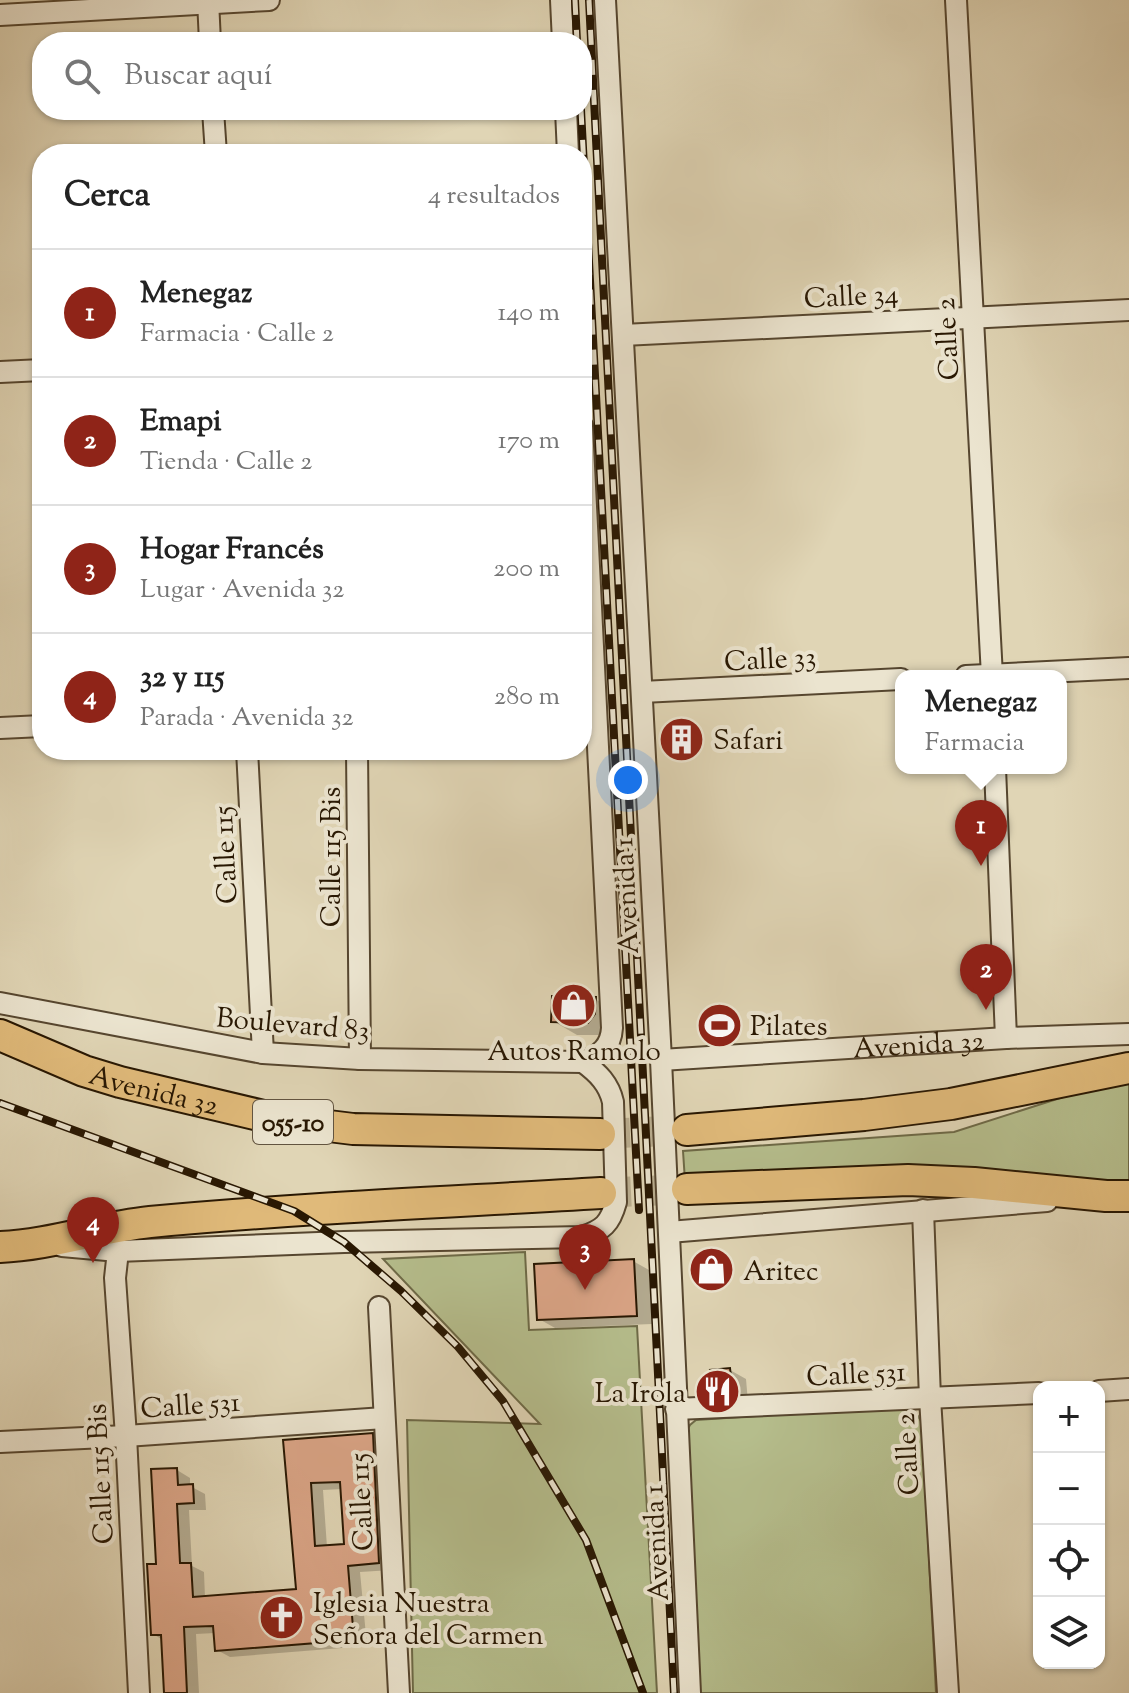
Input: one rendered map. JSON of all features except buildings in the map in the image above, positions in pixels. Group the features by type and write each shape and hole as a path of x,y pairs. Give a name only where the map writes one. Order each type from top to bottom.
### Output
{"highway":[{"name":"Avenida 32","path":"0,1035 84,1071 120,1082 280,1120 353,1129 600,1134"},
{"name":"Avenida 32","path":"687,1130 864,1115 951,1104 1129,1068"},
{"path":"687,1189 908,1180 1118,1196"},
{"path":"0,1247 23,1246 120,1225 601,1193"}],"street":[{"path":"0,15 269,0"},
{"path":"561,0 563,32"},
{"name":"Avenida 1","path":"605,0 661,1060 690,1693"},
{"name":"Calle 2","path":"956,0 992,670"},
{"path":"208,2 210,32"},
{"path":"214,120 215,144"},
{"path":"566,120 568,144"},
{"name":"Calle 34","path":"623,335 1129,310"},
{"path":"0,372 32,370"},
{"path":"1067,671 1129,668"},
{"name":"Calle 33","path":"642,692 895,679"},
{"path":"0,728 32,726"},
{"name":"Avenida 1","path":"583,1062 607,1048 612,1028 592,741"},
{"name":"Calle 115","path":"248,760 263,1053"},
{"name":"Calle 115 Bis","path":"357,760 360,1059"},
{"path":"995,774 1006,1038"},
{"name":"Boulevard 83","path":"0,1003 263,1053 360,1059 583,1062"},
{"name":"Avenida 32","path":"661,1060 1006,1038 1129,1034"},
{"path":"37,1243 118,1251 582,1237 595,1233 613,1216 616,1202 613,1102 606,1083 583,1062"},
{"path":"669,1232 1118,1196"},
{"name":"Calle 2","path":"923,1210 930,1398 948,1693"},
{"name":"Calle 115 Bis","path":"118,1251 115,1278 139,1693"},
{"name":"Calle 115","path":"379,1307 399,1693"},
{"path":"1105,1391 1129,1389"},
{"name":"Calle 531","path":"676,1409 1033,1393"},
{"name":"Calle 531","path":"0,1442 384,1418"}],"green space":[{"path":"1129,1076 1129,1186 685,1181 683,1151 954,1132"},
{"path":"525,1252 529,1330 637,1326 657,1693 413,1693 407,1420 540,1424 383,1259"},
{"path":"902,1406 915,1411 922,1423 936,1693 698,1693 685,1434 690,1425 696,1420"}],"tunnel":[{"path":"600,1134 687,1130"},
{"path":"601,1193 687,1189"}],"railway":[{"path":"575,0 577,32"},
{"path":"589,0 591,32"},
{"path":"592,60 674,1693"},
{"path":"582,120 583,144"},
{"path":"592,319 639,1210"},
{"path":"0,1103 294,1211 344,1242 401,1291 458,1347 503,1401 586,1540 643,1693"}],"place":[{"name":"Safari","path":"682,739"},
{"name":"Menegaz","path":"981,866"},
{"name":"Autos Ramolo","path":"574,1005"},
{"name":"Emapi","path":"986,1010"},
{"name":"Pilates","path":"719,1025"},
{"name":"32 y 115","path":"93,1263"},
{"name":"Aritec","path":"712,1270"},
{"name":"Hogar Francés","path":"585,1290"},
{"name":"La Irola","path":"717,1392"},
{"name":"Iglesia Nuestra Señora del Carmen","path":"282,1618"}]}
